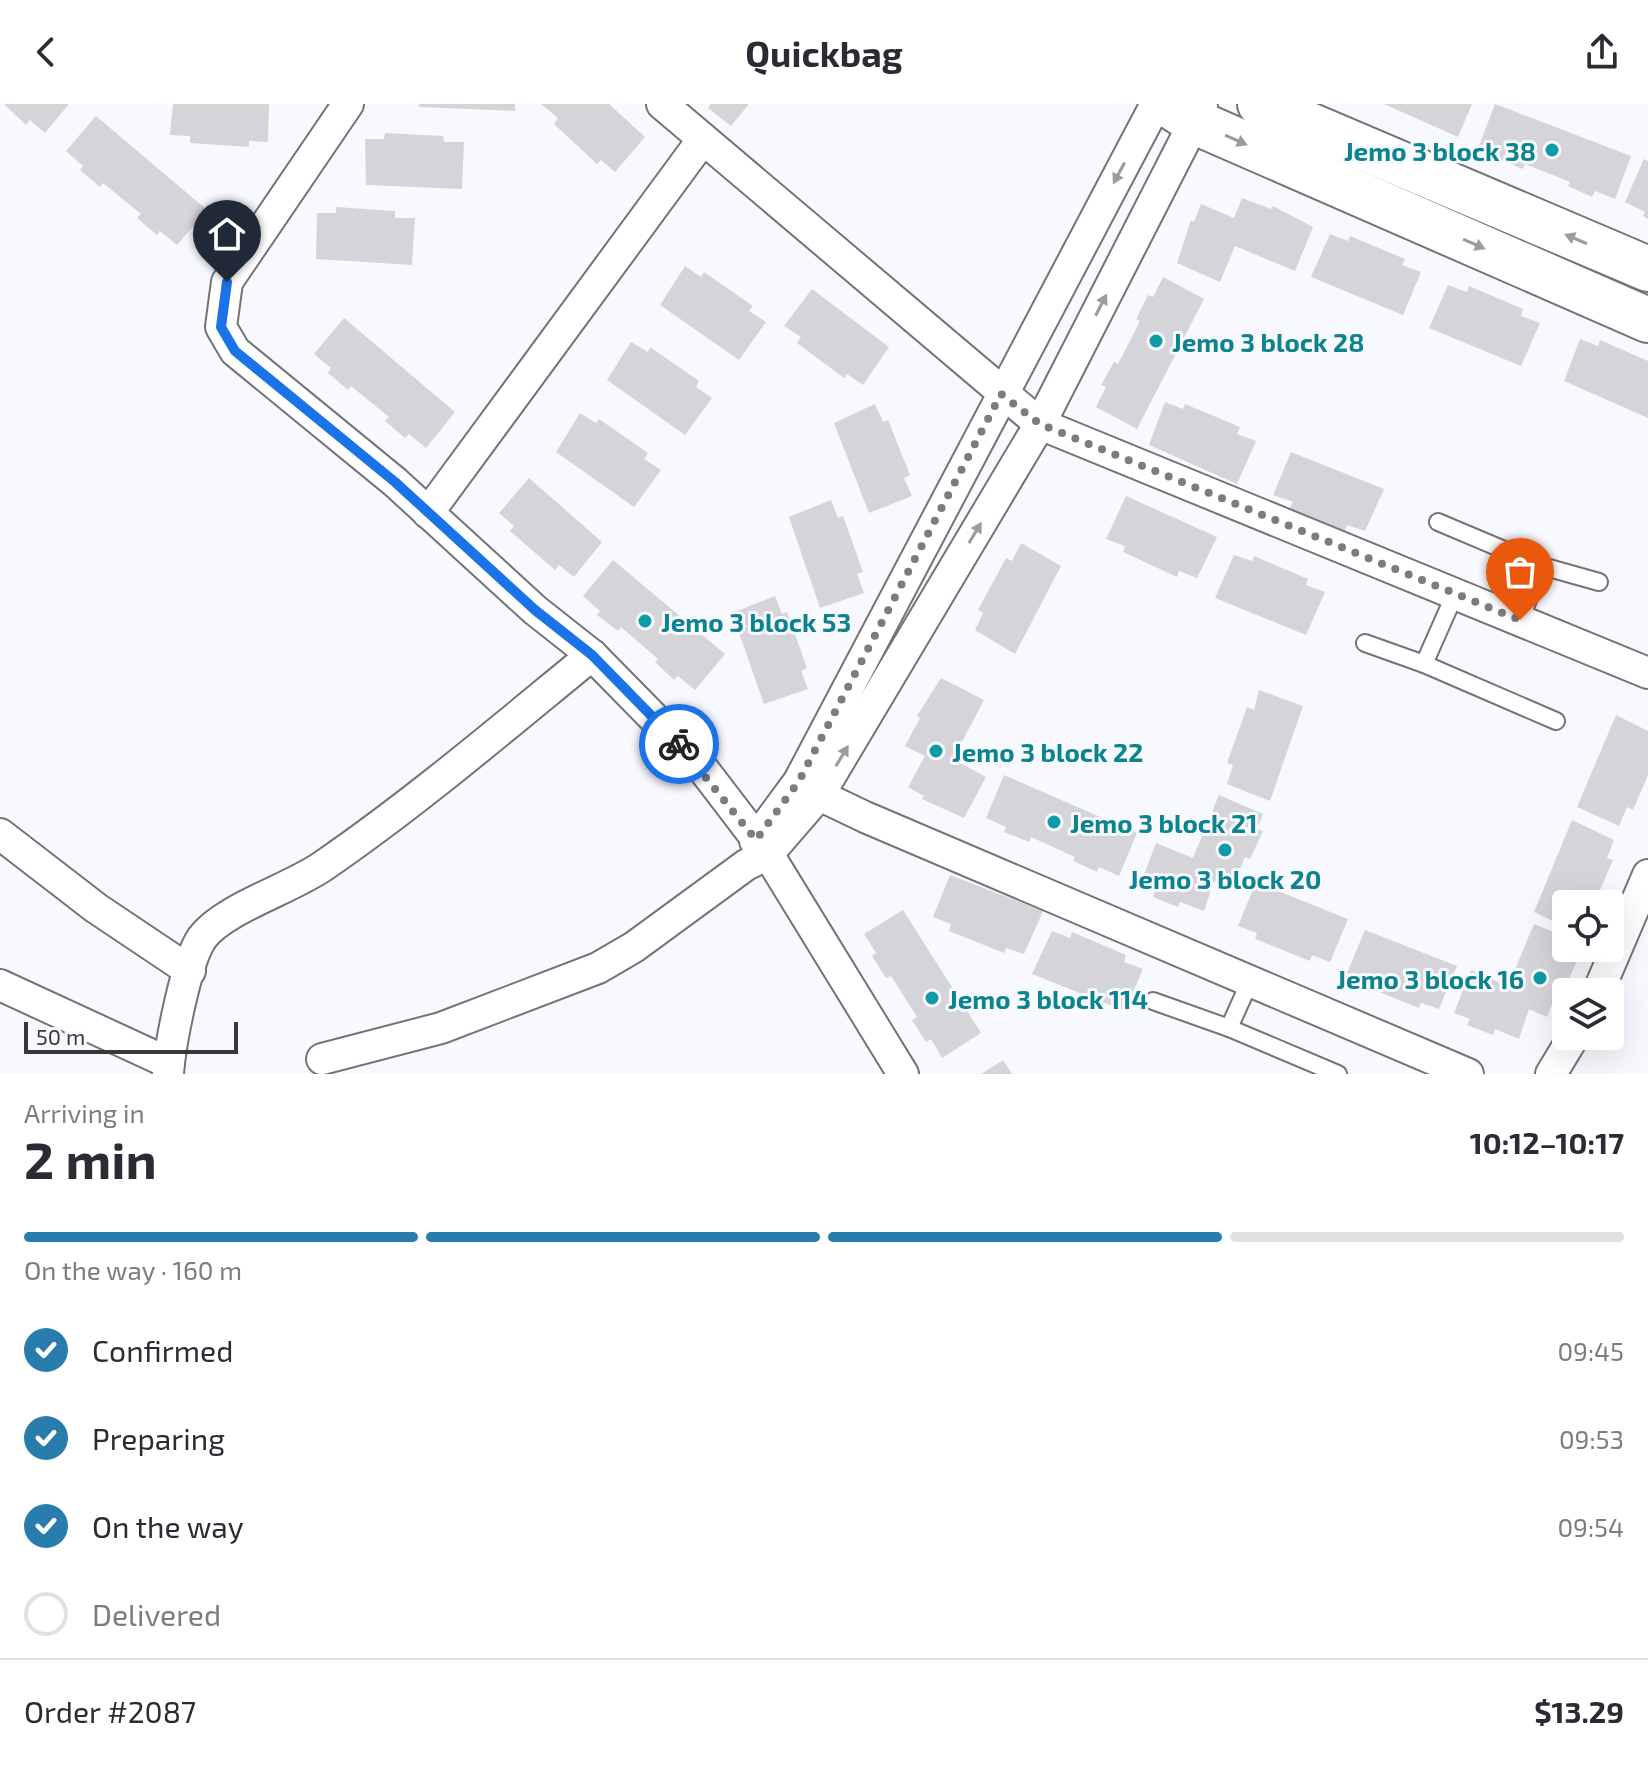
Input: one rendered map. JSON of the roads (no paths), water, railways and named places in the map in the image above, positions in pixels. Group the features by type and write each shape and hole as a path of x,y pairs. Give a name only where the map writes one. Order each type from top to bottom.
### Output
{"street":[{"path":"348,104 227,282 221,327 235,351 428,513 535,610 592,655 700,765 903,1074"},
{"path":"662,104 1040,424 1648,673"},
{"path":"809,788 1001,394 1156,104"},
{"path":"1260,104 1648,269"},
{"path":"322,1059 441,1028 598,968 634,947 757,853 809,788 1040,424 1188,110 1648,320"},
{"path":"428,513 703,139"},
{"path":"0,985 169,1069 190,971 203,938 237,911 321,867 460,763 592,655"},
{"path":"809,788 1468,1074"},
{"path":"0,834 96,908 190,971"},
{"path":"1604,978 1648,875"},
{"path":"1551,1074 1566,1050"}],"lane":[{"path":"1438,522 1542,566 1599,582"},
{"path":"1520,620 1542,566"},
{"path":"1424,664 1455,594"},
{"path":"1365,643 1424,664 1556,721"},
{"path":"1229,1028 1250,981"},
{"path":"1153,1001 1229,1028 1338,1074"}],"place":[{"name":"Jemo 3 block 38","path":"1552,150"},
{"name":"Jemo 3 block 28","path":"1156,341"},
{"name":"Jemo 3 block 53","path":"645,621"},
{"name":"Jemo 3 block 22","path":"936,751"},
{"name":"Jemo 3 block 21","path":"1054,822"},
{"name":"Jemo 3 block 20","path":"1225,850"},
{"name":"Jemo 3 block 16","path":"1540,978"},
{"name":"Jemo 3 block 114","path":"932,998"}]}
